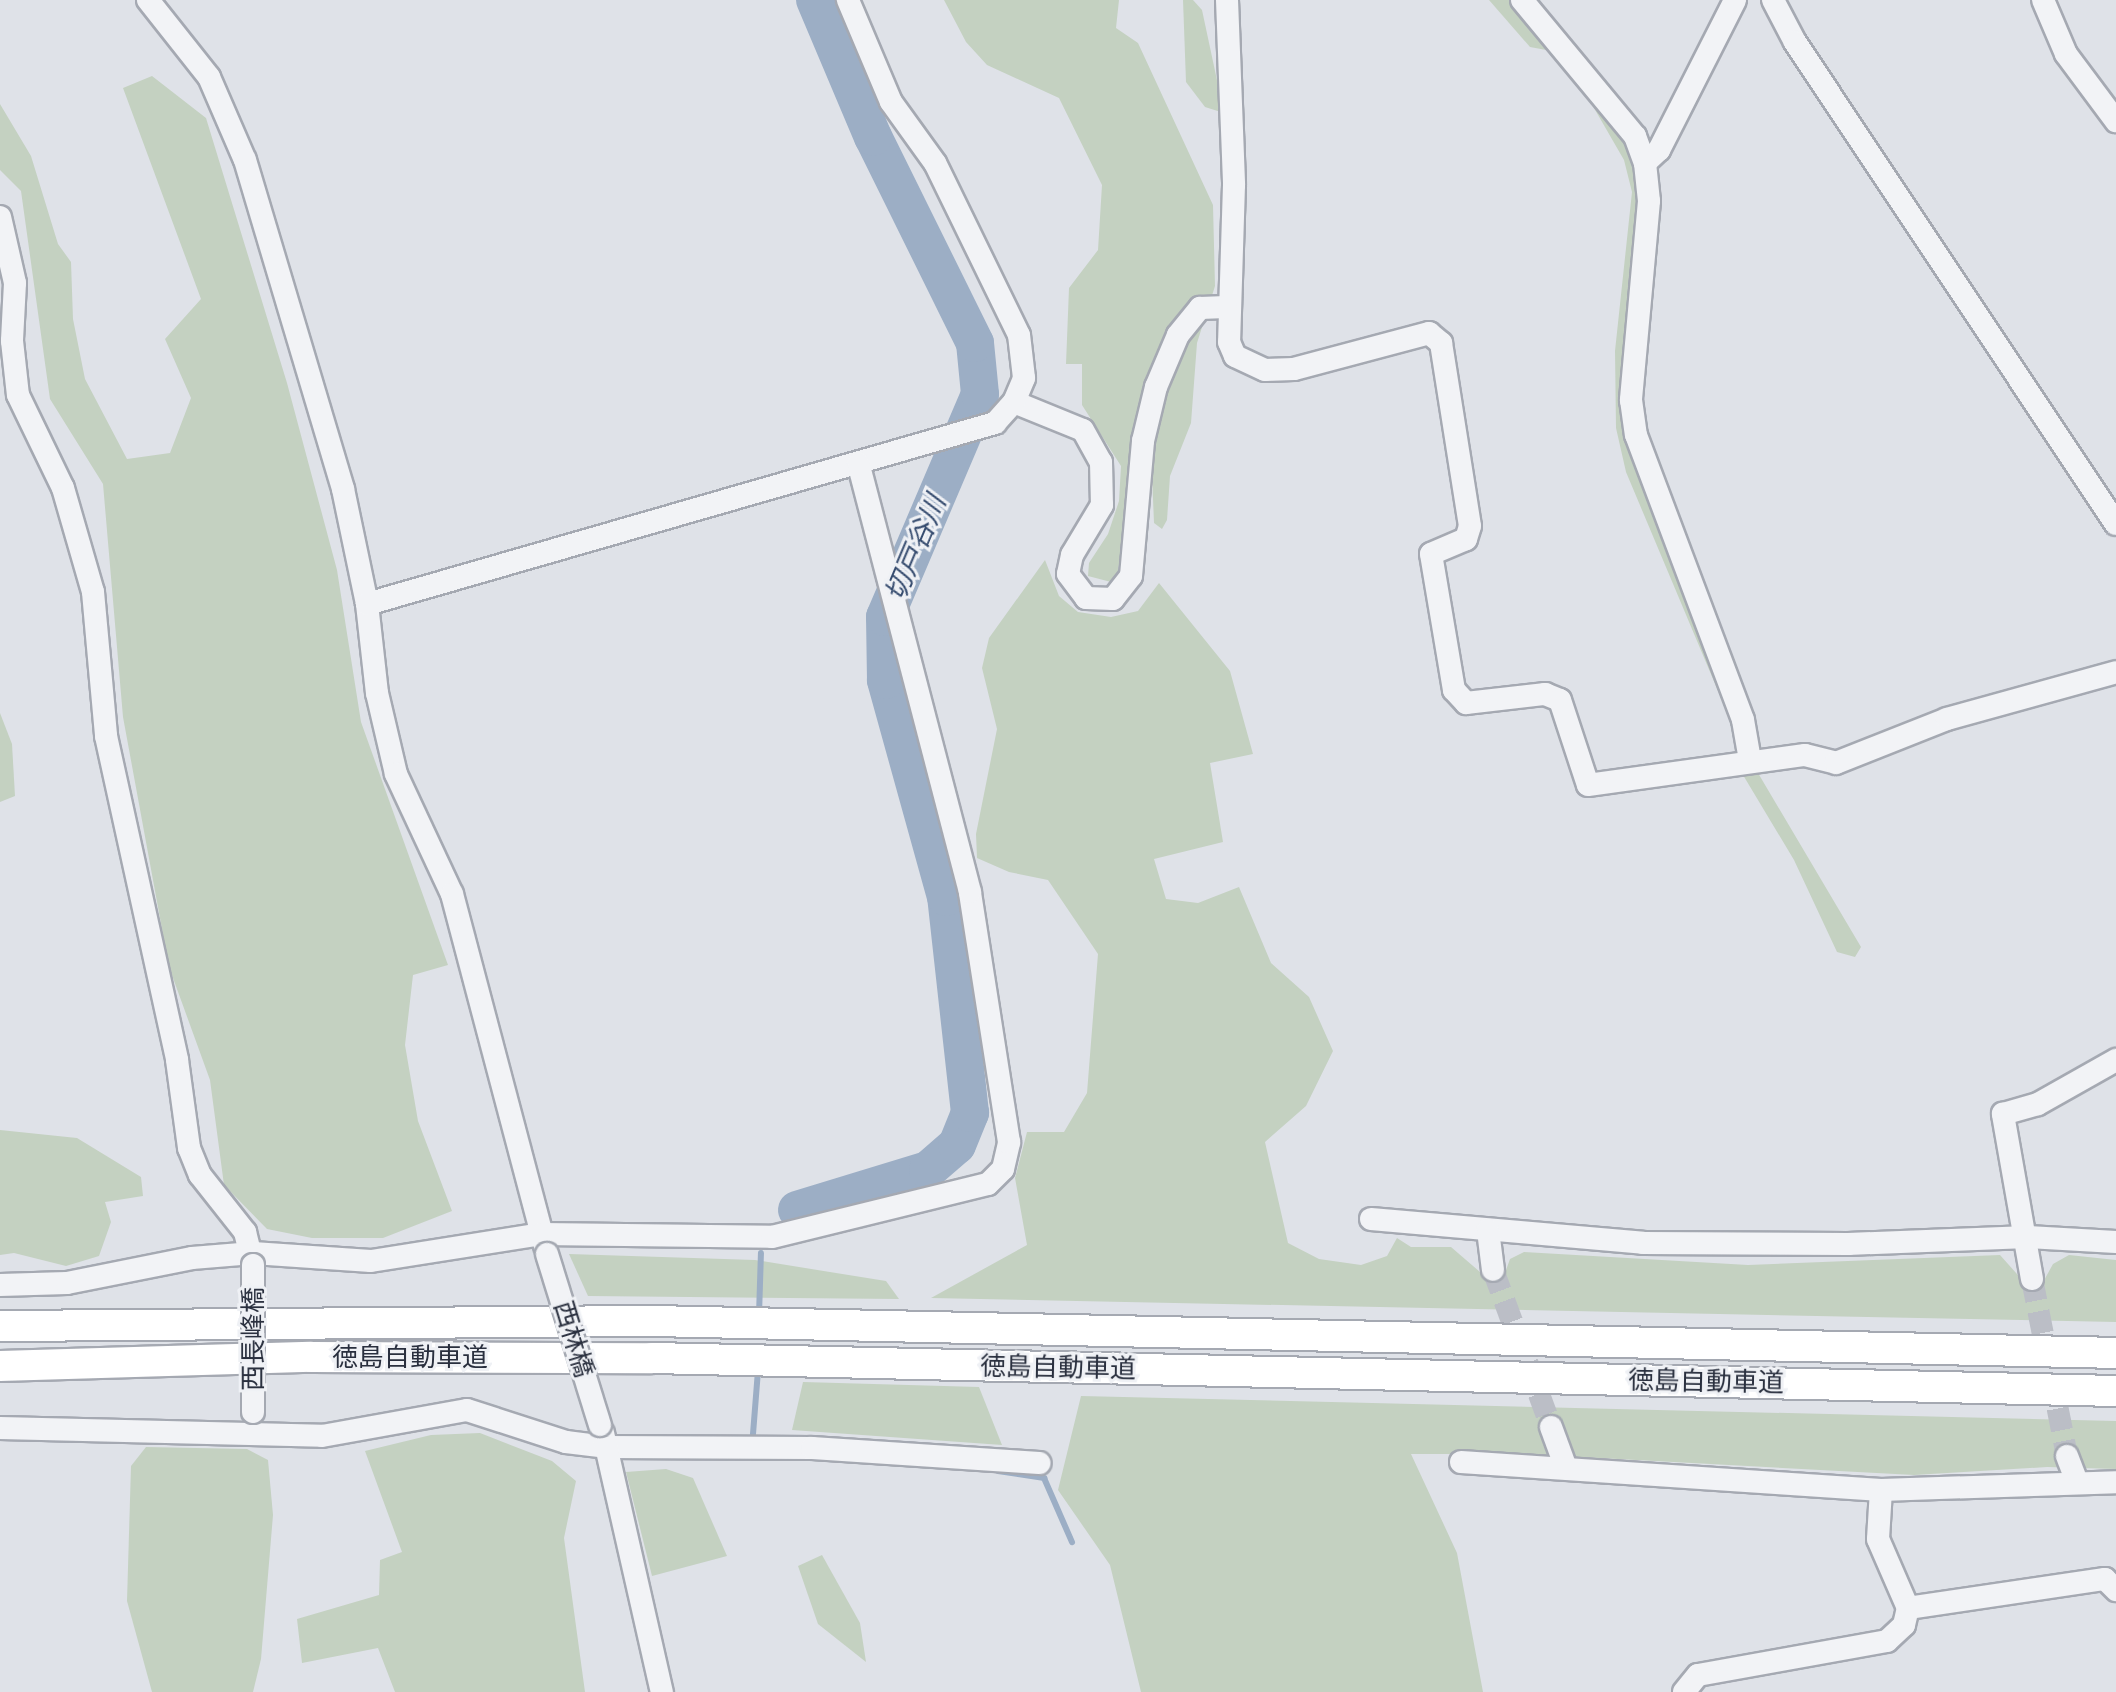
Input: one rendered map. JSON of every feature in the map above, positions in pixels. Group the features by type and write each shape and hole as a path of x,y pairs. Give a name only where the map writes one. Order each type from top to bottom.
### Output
{"highway":[{"name":"徳島自動車道","path":"0,1326 653,1321 2116,1353"},
{"name":"徳島自動車道","path":"0,1366 311,1357 652,1358 2116,1391"}],"street":[{"name":"西林橋","path":"148,0 209,77 245,160 343,489 367,604 377,693 396,774 452,894 544,1244 606,1447 662,1692"},
{"path":"367,604 995,423 1014,402 1024,378 1019,335 941,175 891,102 848,0"},
{"path":"1227,0 1234,185 1226,307 1235,356 1265,370 1294,369 1429,333 1441,343 1470,526 1466,539 1431,554 1454,690 1466,703 1545,694 1560,700 1588,785 1750,760 1805,755 1836,763 1947,719 2116,672"},
{"path":"1522,0 1635,136 1645,163 1649,201 1631,400 1636,435 1743,720 1750,760"},
{"path":"1645,163 1659,150 1735,0"},
{"path":"1773,0 1795,42 2116,524"},
{"path":"2043,0 2066,54 2116,121"},
{"path":"0,217 15,283 12,341 18,395 63,488 93,592 106,736 177,1060 189,1148 200,1175 245,1232 253,1259"},
{"path":"1014,402 1083,430 1101,462 1102,505 1072,555 1068,574 1086,598 1113,599 1131,576 1143,441 1156,387 1178,335 1200,308 1226,307"},
{"path":"0,1285 67,1283 192,1258 371,1261 544,1244 772,1237 988,1184 1003,1169 1009,1142 970,892 858,463"},
{"path":"2032,1279 2028,1237 2003,1114 2038,1104 2116,1060"},
{"path":"1371,1219 1643,1243 1848,1244 2028,1237 2116,1242"},
{"path":"1488,1230 1493,1270"},
{"name":"西長峰橋","path":"253,1259 254,1421"},
{"path":"0,1428 254,1421 358,1433 467,1410 566,1442 606,1447 812,1448 1040,1463"},
{"path":"1551,1427 1566,1468"},
{"path":"2067,1456 2076,1480"},
{"path":"1461,1462 1881,1490 2076,1480 2116,1482"},
{"path":"1684,1692 1698,1675 1887,1641 1904,1625 1908,1608 1878,1539 1881,1490"},
{"path":"1908,1608 2105,1579 2116,1590"}],"green space":[{"path":"944,0 1119,0 1116,28 1138,43 1213,205 1215,286 1197,343 1191,423 1170,476 1167,520 1162,529 1154,523 1152,475 1134,459 1118,571 1111,582 1088,576 1089,563 1108,534 1119,501 1121,466 1082,405 1082,364 1066,364 1069,288 1098,250 1102,185 1059,98 987,65 966,42"},
{"path":"1183,0 1193,0 1202,10 1224,113 1205,107 1186,82"},
{"path":"1489,0 1513,0 1557,52 1530,47"},
{"path":"152,76 206,118 287,383 337,570 361,722 448,965 413,975 405,1045 418,1121 452,1211 383,1238 312,1238 267,1229 224,1185 210,1080 169,967 123,717 103,484 50,399 21,191 0,170 0,104 31,156 58,244 71,262 73,319 85,379 127,459 170,453 191,398 165,339 201,299 123,88"},
{"path":"1599,102 1624,136 1641,183 1622,390 1725,691 1721,698 1626,472 1616,428 1615,351 1632,192 1624,160 1594,108"},
{"path":"1045,560 1059,596 1078,612 1111,617 1138,611 1159,583 1230,671 1253,754 1210,763 1223,842 1154,859 1166,899 1198,903 1239,887 1271,963 1309,997 1333,1051 1306,1106 1265,1142 1288,1243 1319,1259 1361,1265 1387,1256 1397,1238 1411,1247 1451,1247 1480,1272 1505,1273 1510,1259 1524,1252 1748,1265 2000,1255 2025,1283 2042,1284 2053,1264 2069,1255 2116,1260 2116,1322 931,1298 1027,1245 1015,1178 1027,1132 1064,1132 1087,1093 1098,954 1048,880 1009,872 977,858 976,834 997,729 982,668 989,638"},
{"path":"0,713 12,744 15,796 0,802"},
{"path":"1758,773 1861,947 1855,957 1837,952 1794,860 1743,775"},
{"path":"0,1130 77,1138 141,1177 143,1196 105,1202 111,1222 99,1256 66,1266 14,1253 0,1255"},
{"path":"569,1254 755,1260 886,1281 899,1299 588,1296"},
{"path":"803,1382 979,1387 1002,1445 792,1430"},
{"path":"1081,1396 2116,1421 2116,1469 2047,1467 1914,1475 1525,1454 1411,1454 1457,1553 1483,1692 1141,1692 1110,1565 1058,1490"},
{"path":"480,1433 552,1461 576,1481 564,1538 585,1692 395,1692 378,1648 302,1663 297,1619 379,1595 380,1560 402,1552 365,1451 431,1435"},
{"path":"146,1447 247,1449 268,1460 273,1515 261,1659 253,1692 152,1692 127,1601 131,1466"},
{"path":"666,1469 693,1478 727,1556 652,1576 626,1472"},
{"path":"822,1555 860,1623 866,1662 818,1624 798,1566"}],"waterway":[{"name":"切戸谷川","path":"797,1210 928,1170 957,1145 970,1113 946,897 886,680 885,617 980,394 975,343 873,137 815,0"},
{"path":"759,1315 761,1253"},
{"path":"753,1434 758,1370"},
{"path":"998,1471 1044,1478 1072,1542"}],"tunnel":[{"path":"1493,1270 1551,1427"},
{"path":"2032,1279 2067,1456"}]}
